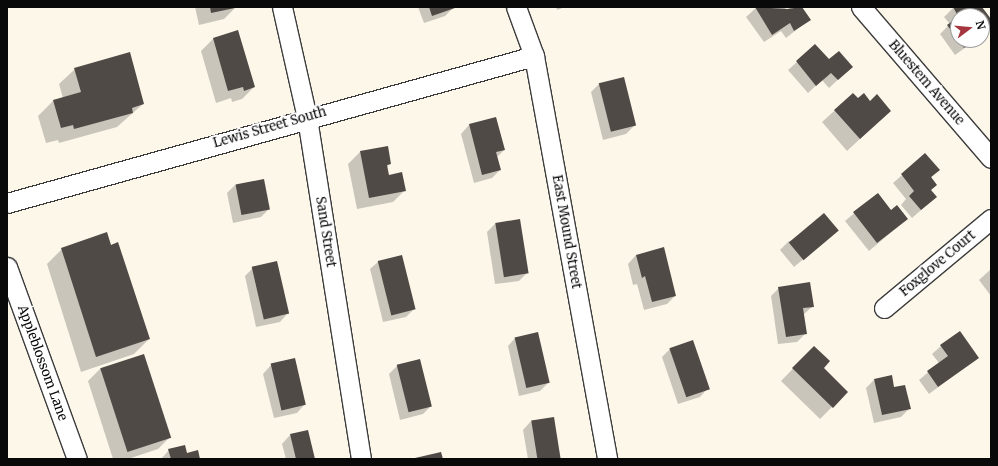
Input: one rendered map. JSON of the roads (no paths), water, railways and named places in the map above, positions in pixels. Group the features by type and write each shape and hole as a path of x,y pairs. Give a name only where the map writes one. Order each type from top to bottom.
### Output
{"street":[{"name":"Sand Street","path":"282,7 307,118 361,459"},
{"name":"East Mound Street","path":"516,7 534,56 607,459"},
{"name":"Bluestem Avenue","path":"861,7 991,158"},
{"name":"Lewis Street South","path":"7,203 307,118 534,56"},
{"name":"Foxglove Court","path":"884,308 991,219"},
{"name":"Appleblossom Lane","path":"7,267 77,459"}]}
